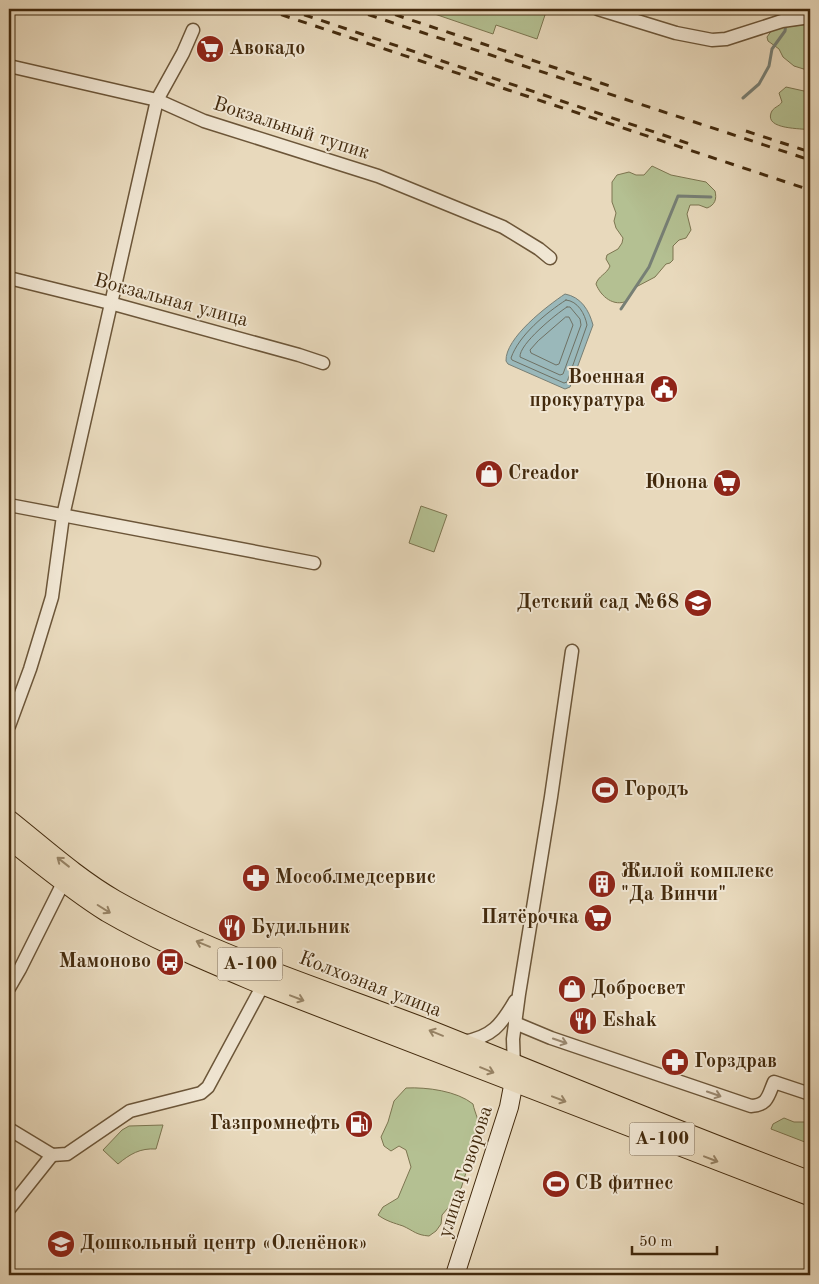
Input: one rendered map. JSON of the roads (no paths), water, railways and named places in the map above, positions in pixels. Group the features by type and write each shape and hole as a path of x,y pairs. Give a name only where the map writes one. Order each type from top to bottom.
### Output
{"main road":[{"name":"Колхозная улица","path":"9,820 93,886 155,922 251,964 460,1043 514,1073"},
{"name":"Колхозная улица","path":"9,839 106,911 203,960 263,985 514,1073"},
{"name":"А-100","path":"514,1073 810,1182"},
{"name":"А-100","path":"514,1073 810,1196"},
{"name":"улица Говорова","path":"455,1275 509,1107 514,1073"}],"street":[{"path":"598,9 699,38 719,40 738,36 775,23 810,17"},
{"path":"9,726 30,669 52,597 63,516 157,100 183,53 193,30"},
{"name":"Вокзальный тупик","path":"9,66 157,100 204,121 378,176 504,227 539,248 550,258"},
{"name":"Вокзальная улица","path":"9,278 110,303 299,355 323,364"},
{"path":"9,505 314,564"},
{"path":"514,1073 513,1039 515,1023 572,652"},
{"path":"9,988 64,881"},
{"path":"9,1129 52,1155 67,1154 130,1111 201,1093 208,1087 263,985"},
{"path":"460,1043 477,1040 493,1031 519,994"},
{"path":"515,1023 551,1038 751,1106 761,1105 767,1099 774,1082 810,1094"},
{"path":"9,1209 52,1155"}],"water":[{"path":"565,294 576,298 584,305 593,325 570,387 565,389 508,364 506,361 512,343 519,333 538,314"}],"waterway":[{"path":"787,17 789,9"},
{"path":"743,98 759,84 769,66 772,49 785,31 786,23"},
{"path":"621,309 649,267 678,196 711,197"}],"railway":[{"path":"264,9 810,190"},
{"path":"287,9 696,146"},
{"path":"351,9 810,160"},
{"path":"378,9 613,87"},
{"path":"746,131 810,152"}],"place":[{"name":"Авокадо","path":"210,49"},
{"name":"Военная прокуратура","path":"664,389"},
{"name":"Creador","path":"489,474"},
{"name":"Юнона","path":"727,483"},
{"name":"Детский сад №68","path":"698,603"},
{"name":"Городъ","path":"605,790"},
{"name":"Мособлмедсервис","path":"256,878"},
{"name":"Жилой комплекс \"Да Винчи\"","path":"602,884"},
{"name":"Пятёрочка","path":"598,918"},
{"name":"Будильник","path":"232,928"},
{"name":"Мамоново","path":"170,962"},
{"name":"Добросвет","path":"572,989"},
{"name":"Eshak","path":"583,1021"},
{"name":"Горздрав","path":"675,1062"},
{"name":"Газпромнефть","path":"359,1124"},
{"name":"СВ фитнес","path":"556,1184"},
{"name":"Дошкольный центр «Оленёнок»","path":"61,1244"}]}
